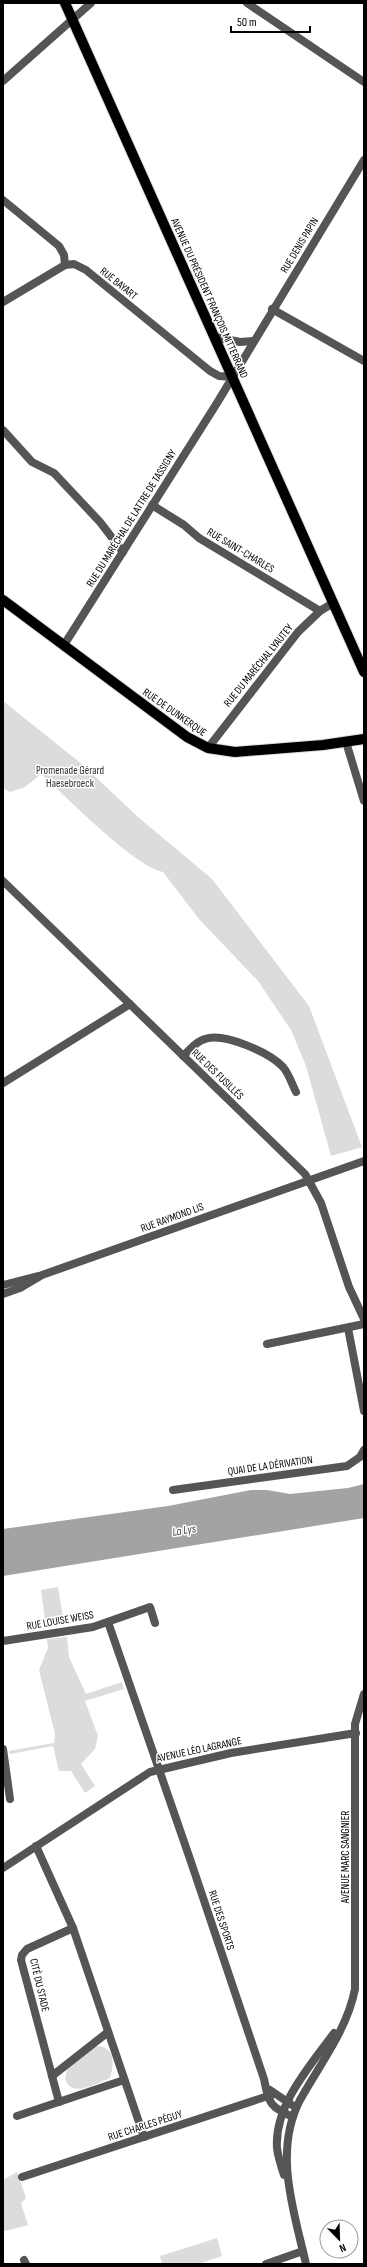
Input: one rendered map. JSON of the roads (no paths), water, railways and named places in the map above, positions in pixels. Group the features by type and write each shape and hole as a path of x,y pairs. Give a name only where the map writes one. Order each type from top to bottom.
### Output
{"main road":[{"name":"AVENUE DU PRÉSIDENT FRANÇOIS MITTERRAND","path":"65,3 364,672"},
{"name":"RUE DE DUNKERQUE","path":"3,600 187,737 208,748 235,752 364,739"}],"street":[{"path":"3,81 91,3"},
{"path":"247,3 364,82"},
{"name":"RUE DENIS PAPIN","path":"232,377 364,160"},
{"path":"3,200 59,246 64,255 65,266 3,302"},
{"name":"RUE BAYART","path":"65,266 74,264 86,270 210,371 219,376 232,377"},
{"path":"272,310 364,361"},
{"path":"214,337 240,342 253,341"},
{"name":"RUE DU MARÉCHAL DE LATTRE DE TASSIGNY","path":"64,645 232,377"},
{"path":"3,430 32,462 54,473 100,522 123,552"},
{"name":"RUE SAINT-CHARLES","path":"152,505 184,525 199,538 320,611"},
{"name":"RUE DU MARÉCHAL LYAUTEY","path":"208,748 294,636 320,611 333,602"},
{"path":"346,742 364,801"},
{"name":"RUE DES FUSILLÉS","path":"3,880 309,1180 321,1203 349,1287 364,1319"},
{"path":"3,1083 130,1004"},
{"path":"183,1056 204,1039 218,1038 233,1041 263,1054 280,1064 287,1072 296,1092"},
{"name":"RUE RAYMOND LIS","path":"3,1294 20,1288 42,1276 364,1161"},
{"name":"RUE RAYMOND LIS","path":"3,1285 26,1278 42,1276"},
{"path":"267,1344 364,1324"},
{"path":"348,1328 364,1411"},
{"name":"QUAI DE LA DÉRIVATION","path":"173,1490 348,1466 360,1457 364,1450"},
{"name":"RUE LOUISE WEISS","path":"3,1641 86,1629 150,1607 155,1623"},
{"name":"RUE DES SPORTS","path":"108,1622 270,2095"},
{"name":"AVENUE MARC SANGNIER","path":"306,2264 294,2208 286,2153 293,2116 345,2020 354,1996 356,1976 356,1719 364,1694"},
{"name":"AVENUE LÉO LAGRANGE","path":"3,1868 140,1777 158,1769 231,1753 356,1733"},
{"path":"3,1749 10,1799"},
{"path":"36,1846 73,1928 144,2137"},
{"name":"CITÉ DU STADE","path":"59,2102 22,1955 27,1949 73,1928"},
{"name":"AVENUE MARC SANGNIER","path":"294,2208 277,2147 278,2133 284,2112 303,2076 345,2020"},
{"path":"52,2076 108,2032"},
{"path":"17,2116 124,2080"},
{"path":"293,2116 271,2105 270,2095 297,2108"},
{"name":"RUE CHARLES PÉGUY","path":"22,2177 270,2095"},
{"path":"266,2264 303,2251"}],"water":[{"name":"La Lys","path":"364,1484 364,1518 3,1576 3,1529 168,1506 251,1490 267,1490 290,1494 348,1488"}],"park label":[{"name":"Promenade Gérard Haesebroeck","path":"70,776"}]}
